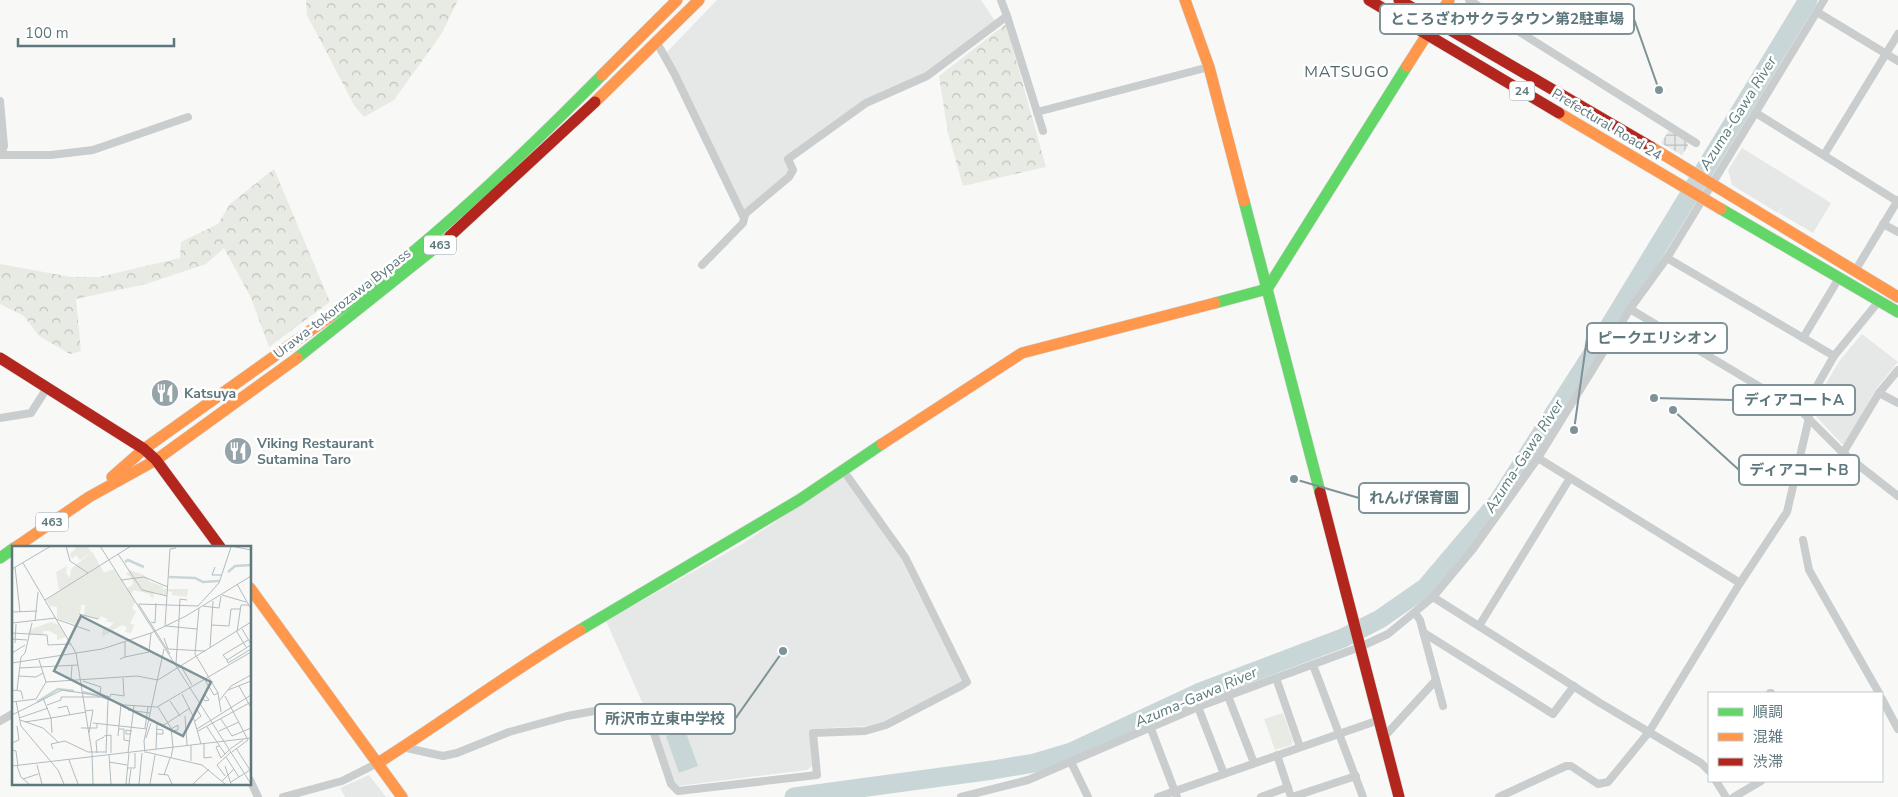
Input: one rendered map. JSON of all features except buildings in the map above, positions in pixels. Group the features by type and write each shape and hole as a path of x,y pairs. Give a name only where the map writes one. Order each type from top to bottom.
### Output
{"main road":[{"name":"Urawa-tokorozawa Bypass","path":"89,497 144,449 330,316 422,243 541,137 677,0"},
{"name":"Urawa-tokorozawa Bypass","path":"18,546 89,497 156,460 324,338 431,253 561,136 699,0"},
{"path":"1185,0 1209,67 1399,797"},
{"name":"Prefectural Road 24","path":"1369,0 1700,196"},
{"name":"Prefectural Road 24","path":"1399,0 1709,181"},
{"path":"378,763 554,644 798,500 1002,364 1022,354 1267,289 1448,0"},
{"name":"24","path":"1709,181 1898,297"},
{"name":"24","path":"1700,196 1898,312"},
{"path":"0,358 144,449 156,460 219,546"},
{"name":"Urawa-tokorozawa Bypass","path":"0,558 12,550"},
{"path":"251,589 402,797"}],"street":[{"path":"1001,0 1043,131"},
{"path":"1469,0 1696,142"},
{"path":"960,797 984,795 1028,780 1151,730 1198,707 1382,638 1433,597 1472,549 1538,458 1630,309 1667,258 1709,181 1756,113 1824,0"},
{"path":"1817,12 1898,61"},
{"path":"702,265 743,223 746,213 789,177 793,170 788,159 866,102 928,76 1007,16"},
{"path":"1824,155 1898,34"},
{"path":"657,43 674,73 744,218"},
{"path":"1037,112 1209,67"},
{"path":"0,101 4,146 1,155 51,156 93,150 188,117"},
{"path":"1756,113 1898,201 1855,271"},
{"path":"1883,224 1898,232"},
{"path":"1667,258 1834,356"},
{"path":"1803,338 1839,278"},
{"path":"1802,412 1834,356 1879,301"},
{"path":"1630,309 1802,412 1844,453 1898,496"},
{"path":"1844,453 1880,393 1898,370"},
{"path":"0,418 31,412 47,388"},
{"path":"1880,393 1898,403"},
{"path":"1500,797 1566,766 1571,766 1598,784 1605,785 1649,732 1740,583 1787,512 1809,418"},
{"path":"1538,458 1740,583"},
{"path":"402,747 443,756 457,753 509,732 567,716 616,707 642,706 646,709 671,784 678,791 817,774 813,733 865,731 886,725 961,686 967,682 916,577 905,557 843,470"},
{"path":"1479,626 1570,478"},
{"path":"1803,540 1810,570 1878,692"},
{"path":"1433,597 1701,763 1708,770"},
{"path":"1415,613 1424,633 1443,706"},
{"path":"1424,633 1554,714 1574,686"},
{"path":"1313,665 1364,797"},
{"path":"1276,678 1300,747"},
{"path":"1384,737 1436,680"},
{"path":"1228,696 1254,763"},
{"path":"1883,700 1898,729"},
{"path":"1198,707 1224,774"},
{"path":"0,721 12,714"},
{"path":"1158,797 1176,794 1254,763 1379,720"},
{"path":"1151,730 1176,794"},
{"path":"1277,755 1292,797 1356,776"},
{"path":"1072,762 1088,797"},
{"path":"283,797 342,781 378,763"},
{"path":"251,782 258,797"},
{"path":"1717,782 1726,797"},
{"path":"1734,797 1759,782"},
{"path":"1261,797 1288,788"}],"shaded area":[{"path":"717,0 981,0 997,24 927,76 866,103 788,159 793,170 746,213 666,53"},
{"path":"1669,130 1687,141 1688,146 1682,155 1661,143"},
{"path":"1742,148 1831,203 1813,233 1779,213 1784,204 1778,213 1732,185 1728,170"},
{"path":"1862,334 1898,362 1876,389 1845,444 1842,444 1810,410 1840,360"},
{"path":"841,478 845,478 900,557 962,681 885,721 867,726 810,729 812,766 807,770 678,786 674,783 646,703 643,704 606,621 742,544"},
{"path":"685,730 698,766 679,773 666,736"},
{"path":"369,775 386,797 345,797 340,788"}],"green space":[{"path":"306,0 458,0 442,33 394,100 364,117 354,105 307,15"},
{"path":"1006,24 1046,167 963,186 948,133 939,76"},
{"path":"274,169 330,302 269,347 251,298 224,248 206,264 146,284 76,299 81,351 70,354 39,336 24,316 0,304 0,264 71,277 99,277 180,258 181,242 218,224 230,204"},
{"path":"1283,713 1293,741 1292,745 1275,750 1264,719"}],"waterway":[{"name":"Azuma-Gawa River","path":"794,797 993,770 1034,763 1071,752 1198,693 1343,638 1380,619 1426,587 1497,503 1596,348 1808,0"}],"traffic: fast":[{"path":"1215,303 1267,289 1407,66"},
{"path":"328,318 365,291 436,233 504,171 602,75"},
{"path":"1244,201 1320,492"},
{"path":"1721,209 1898,312"},
{"path":"297,358 450,236"},
{"path":"580,630 799,500 882,444"},
{"path":"0,558 12,549"}],"traffic: slow":[{"path":"602,75 677,0"},
{"path":"595,102 699,0"},
{"path":"1185,0 1209,67 1244,201"},
{"path":"1407,66 1449,0"},
{"path":"1559,113 1721,209"},
{"path":"1651,147 1898,297"},
{"path":"882,444 1022,353 1215,303"},
{"path":"112,477 144,449 328,318"},
{"path":"17,546 89,497 156,460 297,358"},
{"path":"251,589 402,797"},
{"path":"378,763 580,630"}],"traffic: jam":[{"path":"1369,0 1559,113"},
{"path":"1399,0 1651,147"},
{"path":"450,236 595,102"},
{"path":"0,358 144,449 156,460 219,546"},
{"path":"1320,492 1399,797"}],"place":[{"name":"ところざわサクラタウン第2駐車場","path":"1659,90"},
{"name":"Katsuya","path":"165,393"},
{"name":"ディアコートA","path":"1654,398"},
{"name":"ディアコートB","path":"1673,410"},
{"name":"ピークエリシオン","path":"1574,430"},
{"name":"Viking Restaurant Sutamina Taro","path":"238,451"},
{"name":"れんげ保育園","path":"1294,479"},
{"name":"所沢市立東中学校","path":"783,651"}],"district":[{"name":"MATSUGO","path":"1347,71"}]}
